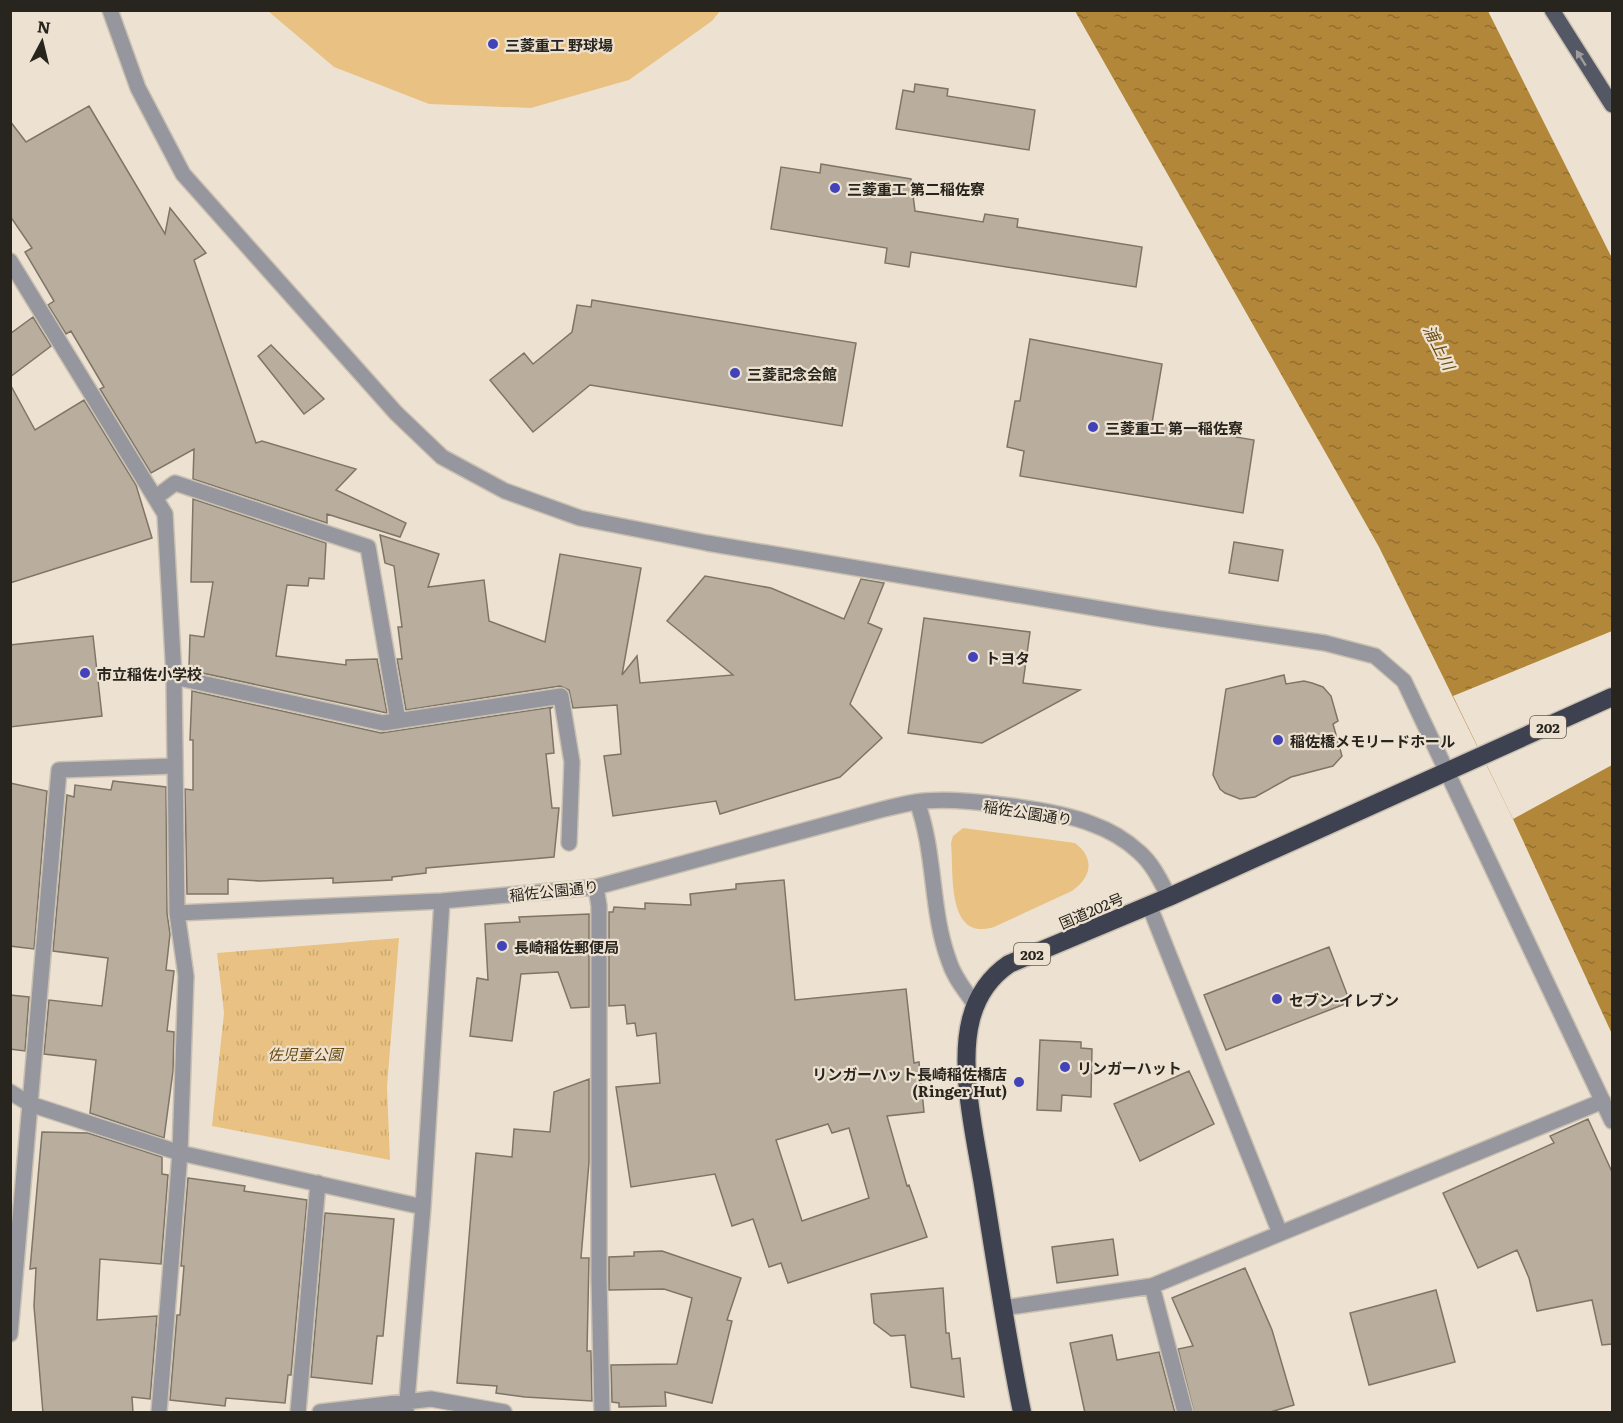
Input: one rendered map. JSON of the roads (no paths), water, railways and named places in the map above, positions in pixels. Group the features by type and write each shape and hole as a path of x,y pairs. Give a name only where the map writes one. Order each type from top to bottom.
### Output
{"highway":[{"name":"国道202号","path":"1022,1413 1003,1308 968,1071 969,1030 975,1005 992,979 1009,964 1169,897 1612,697"}],"main road":[{"path":"1552,10 1612,105"}],"street":[{"path":"110,10 138,88 183,174 390,407 442,457 505,491 580,518 903,576 1325,643 1375,656 1404,681 1612,1121"},
{"path":"10,261 165,514 174,677 177,913 186,976 180,1154 159,1413"},
{"path":"155,498 175,483 368,547 398,721"},
{"path":"174,677 383,723 561,696 572,762 569,843"},
{"path":"10,1334 59,770 174,766"},
{"name":"稲佐公園通り","path":"177,913 442,901 596,887 916,802 946,801 1001,806 1063,816 1092,824 1122,838 1140,853 1150,864 1169,897"},
{"path":"916,802 927,828 940,929 947,956 956,977 975,1005"},
{"path":"596,887 599,906 599,1266 602,1413"},
{"path":"406,1406 423,1207 442,901"},
{"path":"1149,905 1280,1233"},
{"path":"10,1092 30,1104 180,1154 423,1207"},
{"path":"1003,1308 1152,1286 1603,1101"},
{"path":"298,1413 318,1183"},
{"path":"1152,1286 1185,1413"},
{"path":"320,1413 406,1406 431,1399 504,1413"}],"water":[{"name":"浦上川","path":"1075,11 1488,11 1612,258 1612,1034 1513,819 1379,547"}],"place":[{"name":"三菱重工 野球場","path":"493,44"},
{"name":"三菱重工 第二稲佐寮","path":"835,188"},
{"name":"三菱記念会館","path":"735,373"},
{"name":"三菱重工 第一稲佐寮","path":"1093,427"},
{"name":"トヨタ","path":"973,657"},
{"name":"市立稲佐小学校","path":"85,673"},
{"name":"稲佐橋メモリードホール","path":"1278,740"},
{"name":"長崎稲佐郵便局","path":"502,946"},
{"name":"セブン-イレブン","path":"1277,999"},
{"name":"リンガーハット","path":"1065,1067"},
{"name":"リンガーハット長崎稲佐橋店 (Ringer Hut)","path":"1019,1082"}],"park label":[{"name":"佐児童公園","path":"305,1053"}]}
